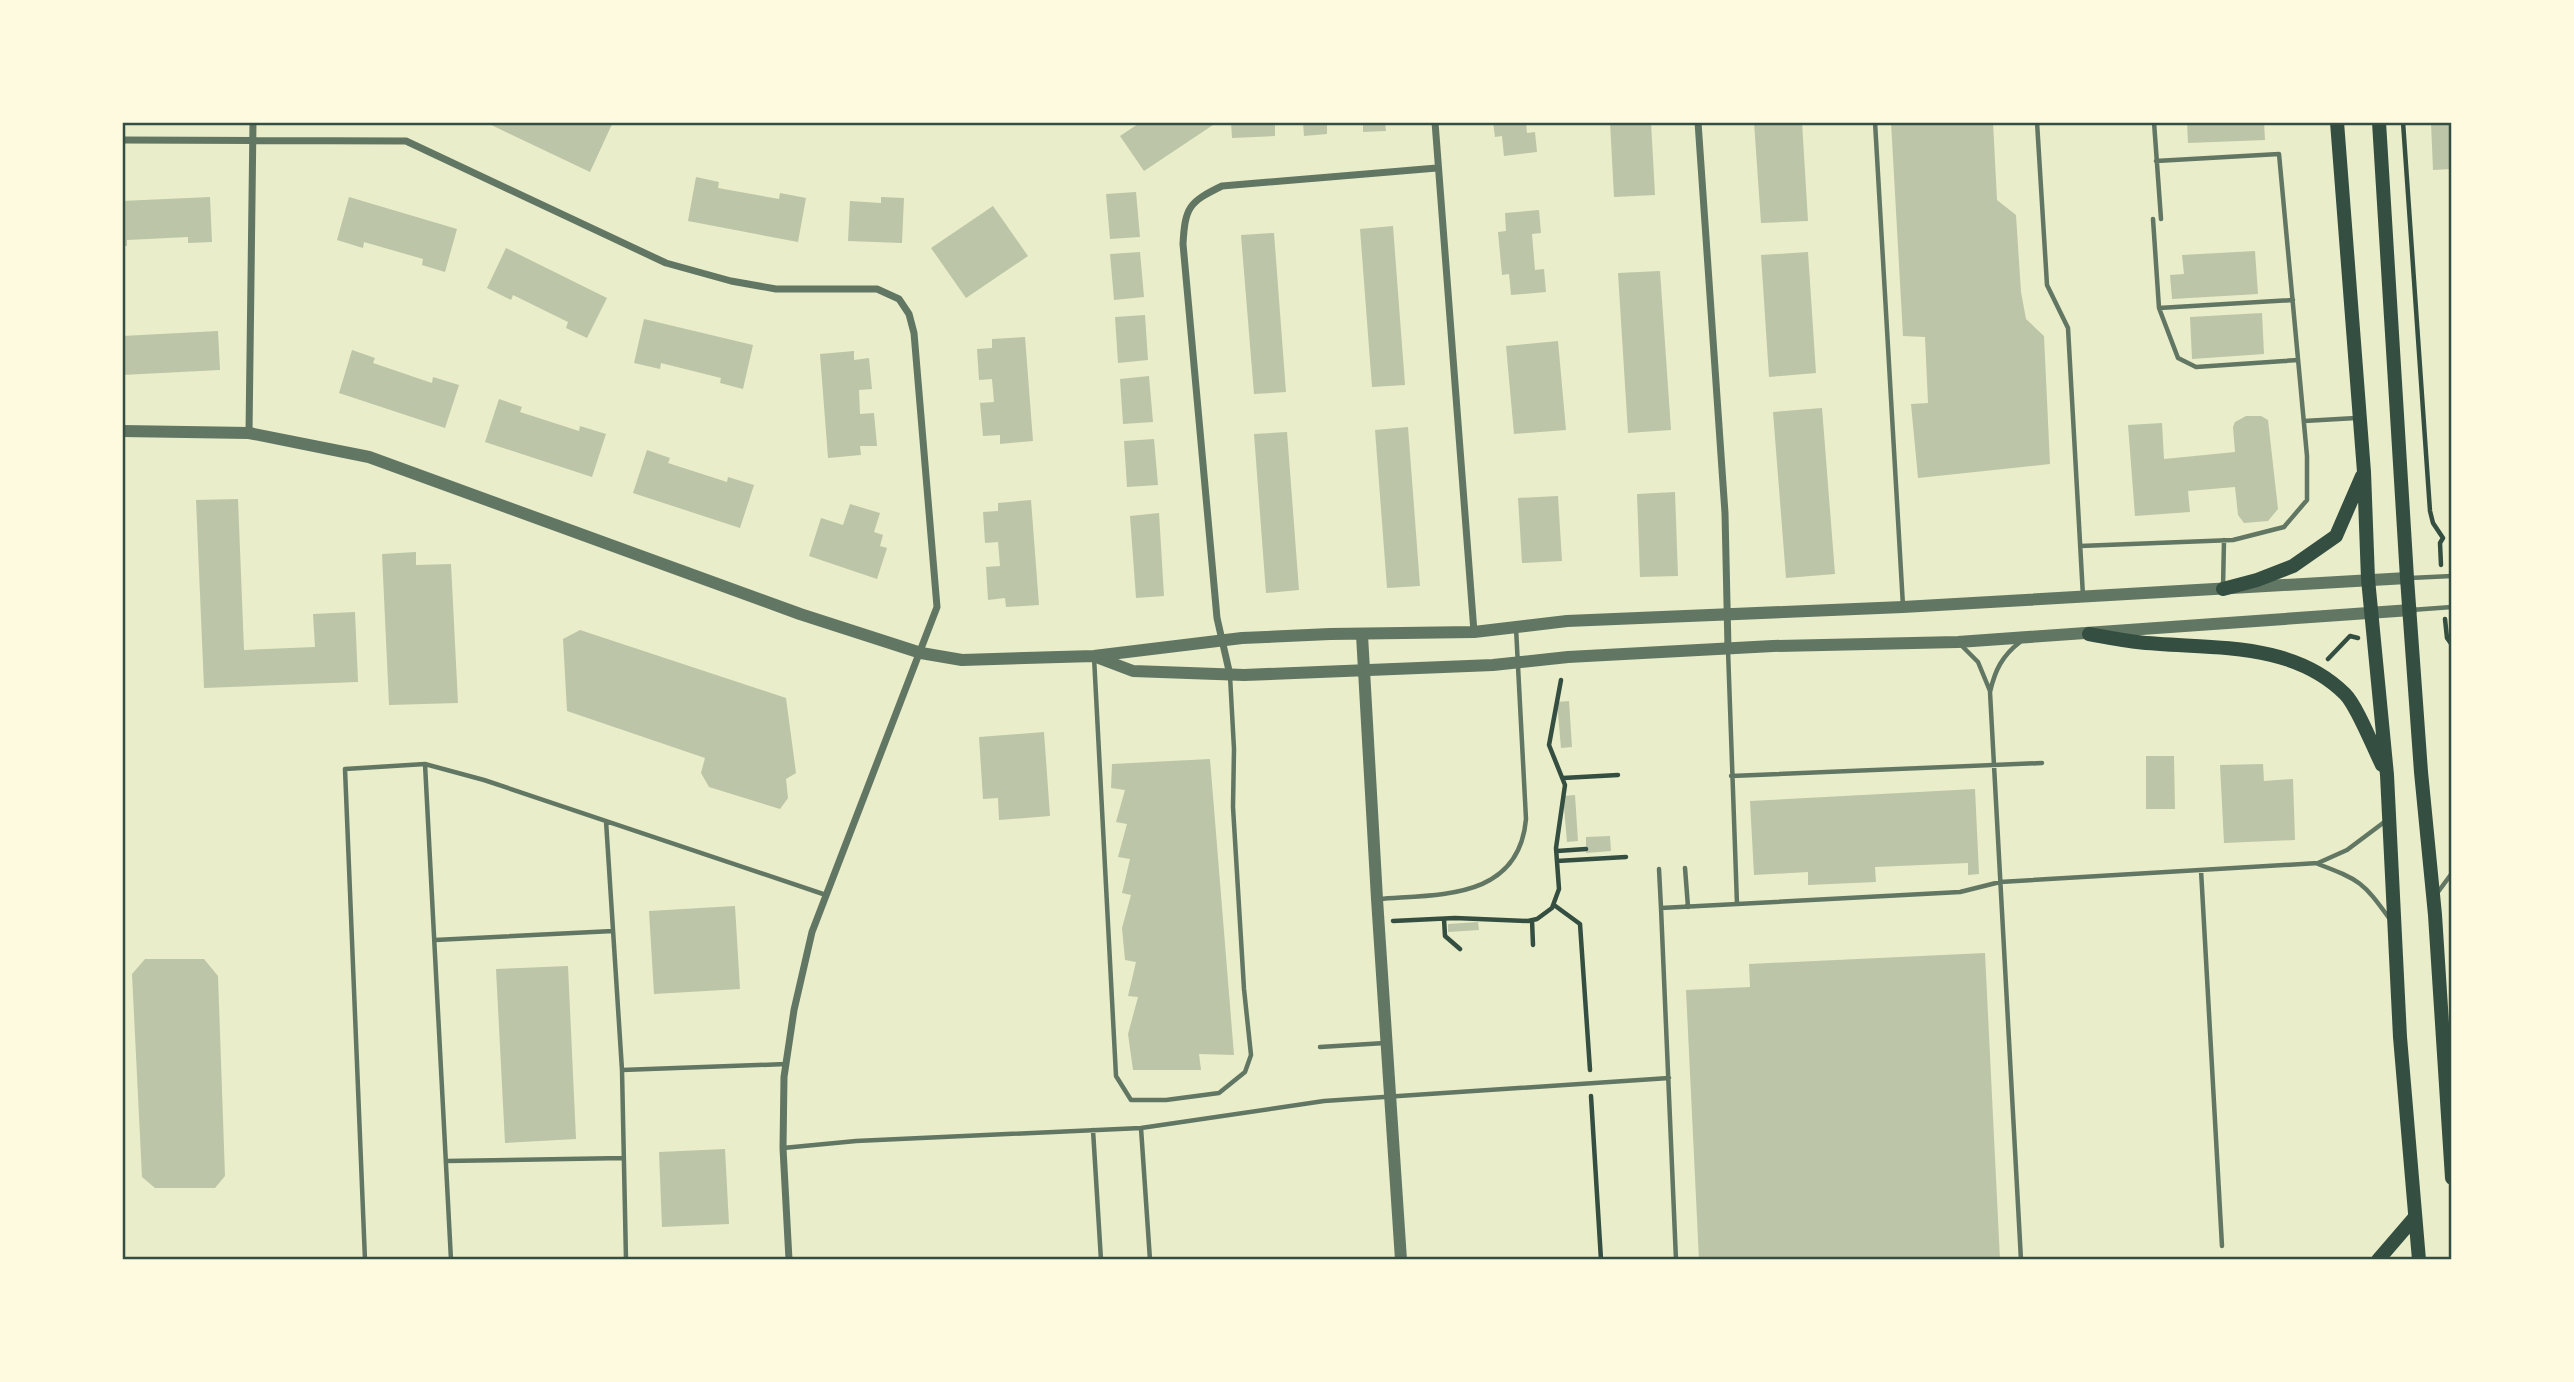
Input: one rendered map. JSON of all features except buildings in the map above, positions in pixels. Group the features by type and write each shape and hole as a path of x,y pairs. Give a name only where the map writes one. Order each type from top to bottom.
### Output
{"main road":[{"path":"2337,122 2364,472 2368,579 2387,775 2393,924 2419,1259"},
{"path":"2379,122 2407,578 2421,772 2435,915 2452,1178"},
{"path":"2223,589 2257,580 2292,566 2336,536 2364,472"},
{"path":"2089,634 2137,642 2242,648 2301,664 2318,672 2347,695 2387,775"},
{"path":"2378,1259 2415,1217"}],"street":[{"path":"249,433 253,122"},
{"path":"1435,122 1474,632"},
{"path":"1698,122 1725,513 1728,649"},
{"path":"122,140 406,141 666,262 731,281 776,289 877,289 899,299 909,314 914,332 937,593 935,618 812,932 794,1010 786,1063 783,1148 789,1259"},
{"path":"1230,675 1217,618 1183,244 1185,218 1197,198 1222,186 1437,168"},
{"path":"122,431 249,433 369,457 800,614 922,653 982,661 1094,656 1222,640 1330,634 1474,632 1567,621 1903,607 2407,578"},
{"path":"1094,656 1133,671 1230,675 1364,671 1773,646 1958,642 2410,610"},
{"path":"1362,635 1401,1259"}],"lane":[{"path":"1875,122 1903,607"},
{"path":"2037,122 2047,285 2068,327 2083,597"},
{"path":"2154,122 2161,219"},
{"path":"2080,546 2234,540 2284,527 2307,500 2304,421 2279,154 2156,161"},
{"path":"2153,219 2158,308 2178,358 2196,367 2298,360"},
{"path":"2158,308 2293,300"},
{"path":"2304,421 2360,418"},
{"path":"2223,589 2224,540"},
{"path":"2407,578 2452,576"},
{"path":"2410,610 2452,607"},
{"path":"1377,899 1463,892 1479,887 1508,867 1518,851 1524,836 1526,819 1516,627"},
{"path":"2021,1259 1990,692 1995,671 2006,653 2026,637"},
{"path":"1958,642 1978,662 1990,692"},
{"path":"1728,649 1737,904"},
{"path":"1094,656 1116,1076 1131,1100 1166,1100 1219,1093 1245,1072 1251,1055 1244,989 1233,807 1234,749 1230,675"},
{"path":"1731,776 2042,763"},
{"path":"365,1259 345,769 425,764 484,780 827,895"},
{"path":"425,764 451,1259"},
{"path":"1661,908 1961,892 2000,882 2318,863 2347,850 2388,819"},
{"path":"606,821 622,1070 626,1259"},
{"path":"2318,863 2354,877 2368,889 2393,924"},
{"path":"1685,867 1688,907"},
{"path":"1659,869 1676,1259"},
{"path":"2201,870 2222,1246"},
{"path":"2435,915 2439,889 2452,873"},
{"path":"435,940 613,931"},
{"path":"1320,1047 1386,1043"},
{"path":"622,1070 786,1063"},
{"path":"783,1148 856,1141 1141,1128 1324,1101 1669,1078"},
{"path":"1141,1128 1150,1259"},
{"path":"1093,1130 1101,1259"},
{"path":"446,1161 624,1158"}],"path":[{"path":"2403,122 2430,511 2433,523 2443,538 2440,543"},
{"path":"2322,665 2350,636 2359,639"},
{"path":"2447,638 2452,645"},
{"path":"1563,778 1619,775"},
{"path":"1557,851 1586,849"},
{"path":"1557,861 1626,857"},
{"path":"1554,905 1580,924 1590,1070"},
{"path":"1444,919 1445,936 1460,949"},
{"path":"1532,920 1533,945"},
{"path":"1591,1095 1601,1259"}]}
